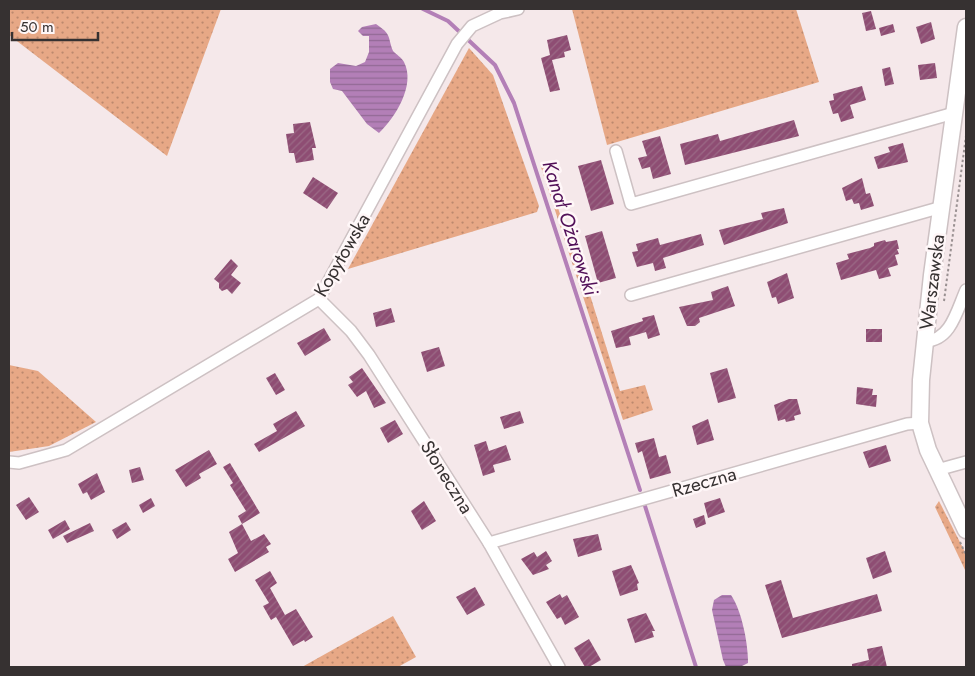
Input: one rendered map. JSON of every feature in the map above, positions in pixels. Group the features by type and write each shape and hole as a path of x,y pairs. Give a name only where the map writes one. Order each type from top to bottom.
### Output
{"main road":[{"name":"Warszawska","path":"966,26 921,380 920,423 922,435 937,470 966,530"}],"street":[{"name":"Kopytowska","path":"9,462 19,464 66,450 320,299 464,36 472,26 500,13 518,9"},
{"path":"616,151 631,204 954,113"},
{"path":"631,295 942,207"},
{"path":"926,340 935,340 944,335 951,326 966,290"},
{"name":"Słoneczna","path":"320,299 351,331 370,355 489,543 559,667"},
{"name":"Rzeczna","path":"489,543 907,424 920,423"},
{"path":"937,470 966,462"}],"shaded area":[{"path":"9,9 221,9 167,156 9,35"},
{"path":"572,9 796,9 819,82 607,145"},
{"path":"376,24 387,33 393,51 404,62 407,71 406,91 402,100 391,119 379,133 367,124 342,91 333,89 330,82 330,69 338,63 356,66 365,62 369,52 369,36 363,36 358,31 362,27"},
{"path":"469,48 493,75 539,206 537,212 348,269"},
{"path":"543,163 566,232 570,231 620,391 645,385 653,410 623,420 540,164"},
{"path":"9,365 38,371 96,422 49,446 9,452"},
{"path":"939,501 966,554 966,572 935,507"},
{"path":"722,595 731,595 744,628 748,663 740,667 726,667 723,660 712,610 714,600"},
{"path":"393,616 416,657 398,667 302,667"}],"building":[{"path":"871,11 876,29 866,31 862,13"},
{"path":"931,22 935,39 921,44 916,27"},
{"path":"893,24 895,32 881,36 879,28"},
{"path":"567,35 571,50 564,52 565,57 552,60 560,90 550,92 541,58 550,55 547,40"},
{"path":"935,63 937,78 920,80 918,65"},
{"path":"890,67 894,84 885,86 882,69"},
{"path":"862,86 866,100 850,105 854,118 841,122 838,113 833,114 829,101 834,100 833,94"},
{"path":"794,120 799,136 685,165 680,144 718,134 720,141"},
{"path":"310,122 316,148 312,148 314,160 296,163 294,153 289,153 286,134 294,133 293,124"},
{"path":"660,136 671,174 653,179 650,167 642,169 638,158 647,156 642,141"},
{"path":"903,143 908,162 878,169 874,157 890,152 888,147"},
{"path":"601,160 614,204 591,211 578,166"},
{"path":"313,177 338,193 327,209 303,193"},
{"path":"862,178 866,194 870,193 874,206 861,210 859,203 854,204 852,199 846,201 842,188"},
{"path":"784,208 788,223 724,245 719,230 763,219 761,213"},
{"path":"602,231 616,278 598,283 585,236"},
{"path":"701,234 704,245 663,258 666,268 655,271 653,263 637,267 632,252 638,251 636,244 658,238 660,245"},
{"path":"885,240 886,242 897,240 899,249 897,249 899,254 895,255 898,265 888,268 891,276 879,279 876,270 841,280 836,263 849,259 847,254 870,248 874,246 874,243"},
{"path":"231,259 238,266 231,275 241,283 232,294 227,289 222,291 219,288 219,283 214,279"},
{"path":"787,273 794,298 778,304 776,297 772,298 767,282"},
{"path":"728,286 735,306 699,318 700,322 695,326 687,326 679,307 713,300 711,292"},
{"path":"391,308 395,322 376,327 373,313"},
{"path":"654,315 660,335 648,339 646,332 629,337 631,345 616,348 611,331 643,321 642,318"},
{"path":"324,328 331,340 305,356 297,343"},
{"path":"866,329 882,329 882,342 866,342"},
{"path":"439,347 445,366 427,372 421,352"},
{"path":"362,368 386,403 374,408 366,391 357,397 348,385 353,382 349,377"},
{"path":"727,368 736,398 718,403 710,373"},
{"path":"275,373 285,390 276,395 266,378"},
{"path":"857,387 873,389 872,395 877,395 876,407 856,404"},
{"path":"789,399 797,399 801,414 794,416 795,420 786,422 785,419 778,421 774,405"},
{"path":"296,411 305,426 259,452 254,444 277,431 273,424"},
{"path":"520,411 524,423 504,429 500,417"},
{"path":"708,419 714,440 697,445 692,426"},
{"path":"395,420 403,434 388,443 380,428"},
{"path":"654,438 659,457 666,455 671,473 650,479 642,451 638,453 635,443"},
{"path":"486,441 489,451 506,445 511,460 493,465 495,472 483,476 474,445"},
{"path":"886,445 891,461 869,468 863,452"},
{"path":"209,450 217,464 199,474 201,478 186,487 175,470"},
{"path":"230,463 260,513 242,524 238,516 246,511 230,485 233,483 223,467"},
{"path":"140,467 144,480 132,483 129,470"},
{"path":"97,473 105,492 91,500 87,492 83,494 78,484"},
{"path":"29,497 39,512 26,520 16,505"},
{"path":"151,498 155,506 143,513 139,505"},
{"path":"720,498 725,512 708,518 704,503"},
{"path":"424,501 436,521 422,530 411,511"},
{"path":"704,515 706,524 696,528 693,519"},
{"path":"65,520 70,529 53,539 48,530"},
{"path":"126,522 131,530 117,539 112,530"},
{"path":"90,523 94,531 67,543 63,536"},
{"path":"242,524 251,541 264,534 271,544 266,547 269,552 235,572 228,559 238,553 229,532"},
{"path":"598,534 602,550 578,557 573,539"},
{"path":"546,551 552,561 546,565 549,569 533,575 521,559 534,552 537,557"},
{"path":"885,551 892,572 873,579 866,558"},
{"path":"631,565 639,583 637,584 638,590 620,596 612,571"},
{"path":"270,571 277,583 270,588 285,615 296,609 313,637 305,642 304,640 293,646 276,617 271,620 263,606 269,603 255,580"},
{"path":"781,580 793,618 877,594 882,611 782,638 765,585"},
{"path":"475,587 485,605 467,615 456,597"},
{"path":"560,594 562,598 567,595 579,617 565,625 561,617 557,619 546,602"},
{"path":"646,613 655,631 652,631 654,637 635,643 627,619"},
{"path":"589,639 601,660 589,667 585,667 574,648"},
{"path":"882,646 887,667 852,667 852,664 869,660 867,649"}],"waterway":[{"name":"Kanał Ożarowski","path":"423,9 448,21 495,65 514,103 640,490"},
{"name":"Kanał Ożarowski","path":"645,506 696,667"}]}
